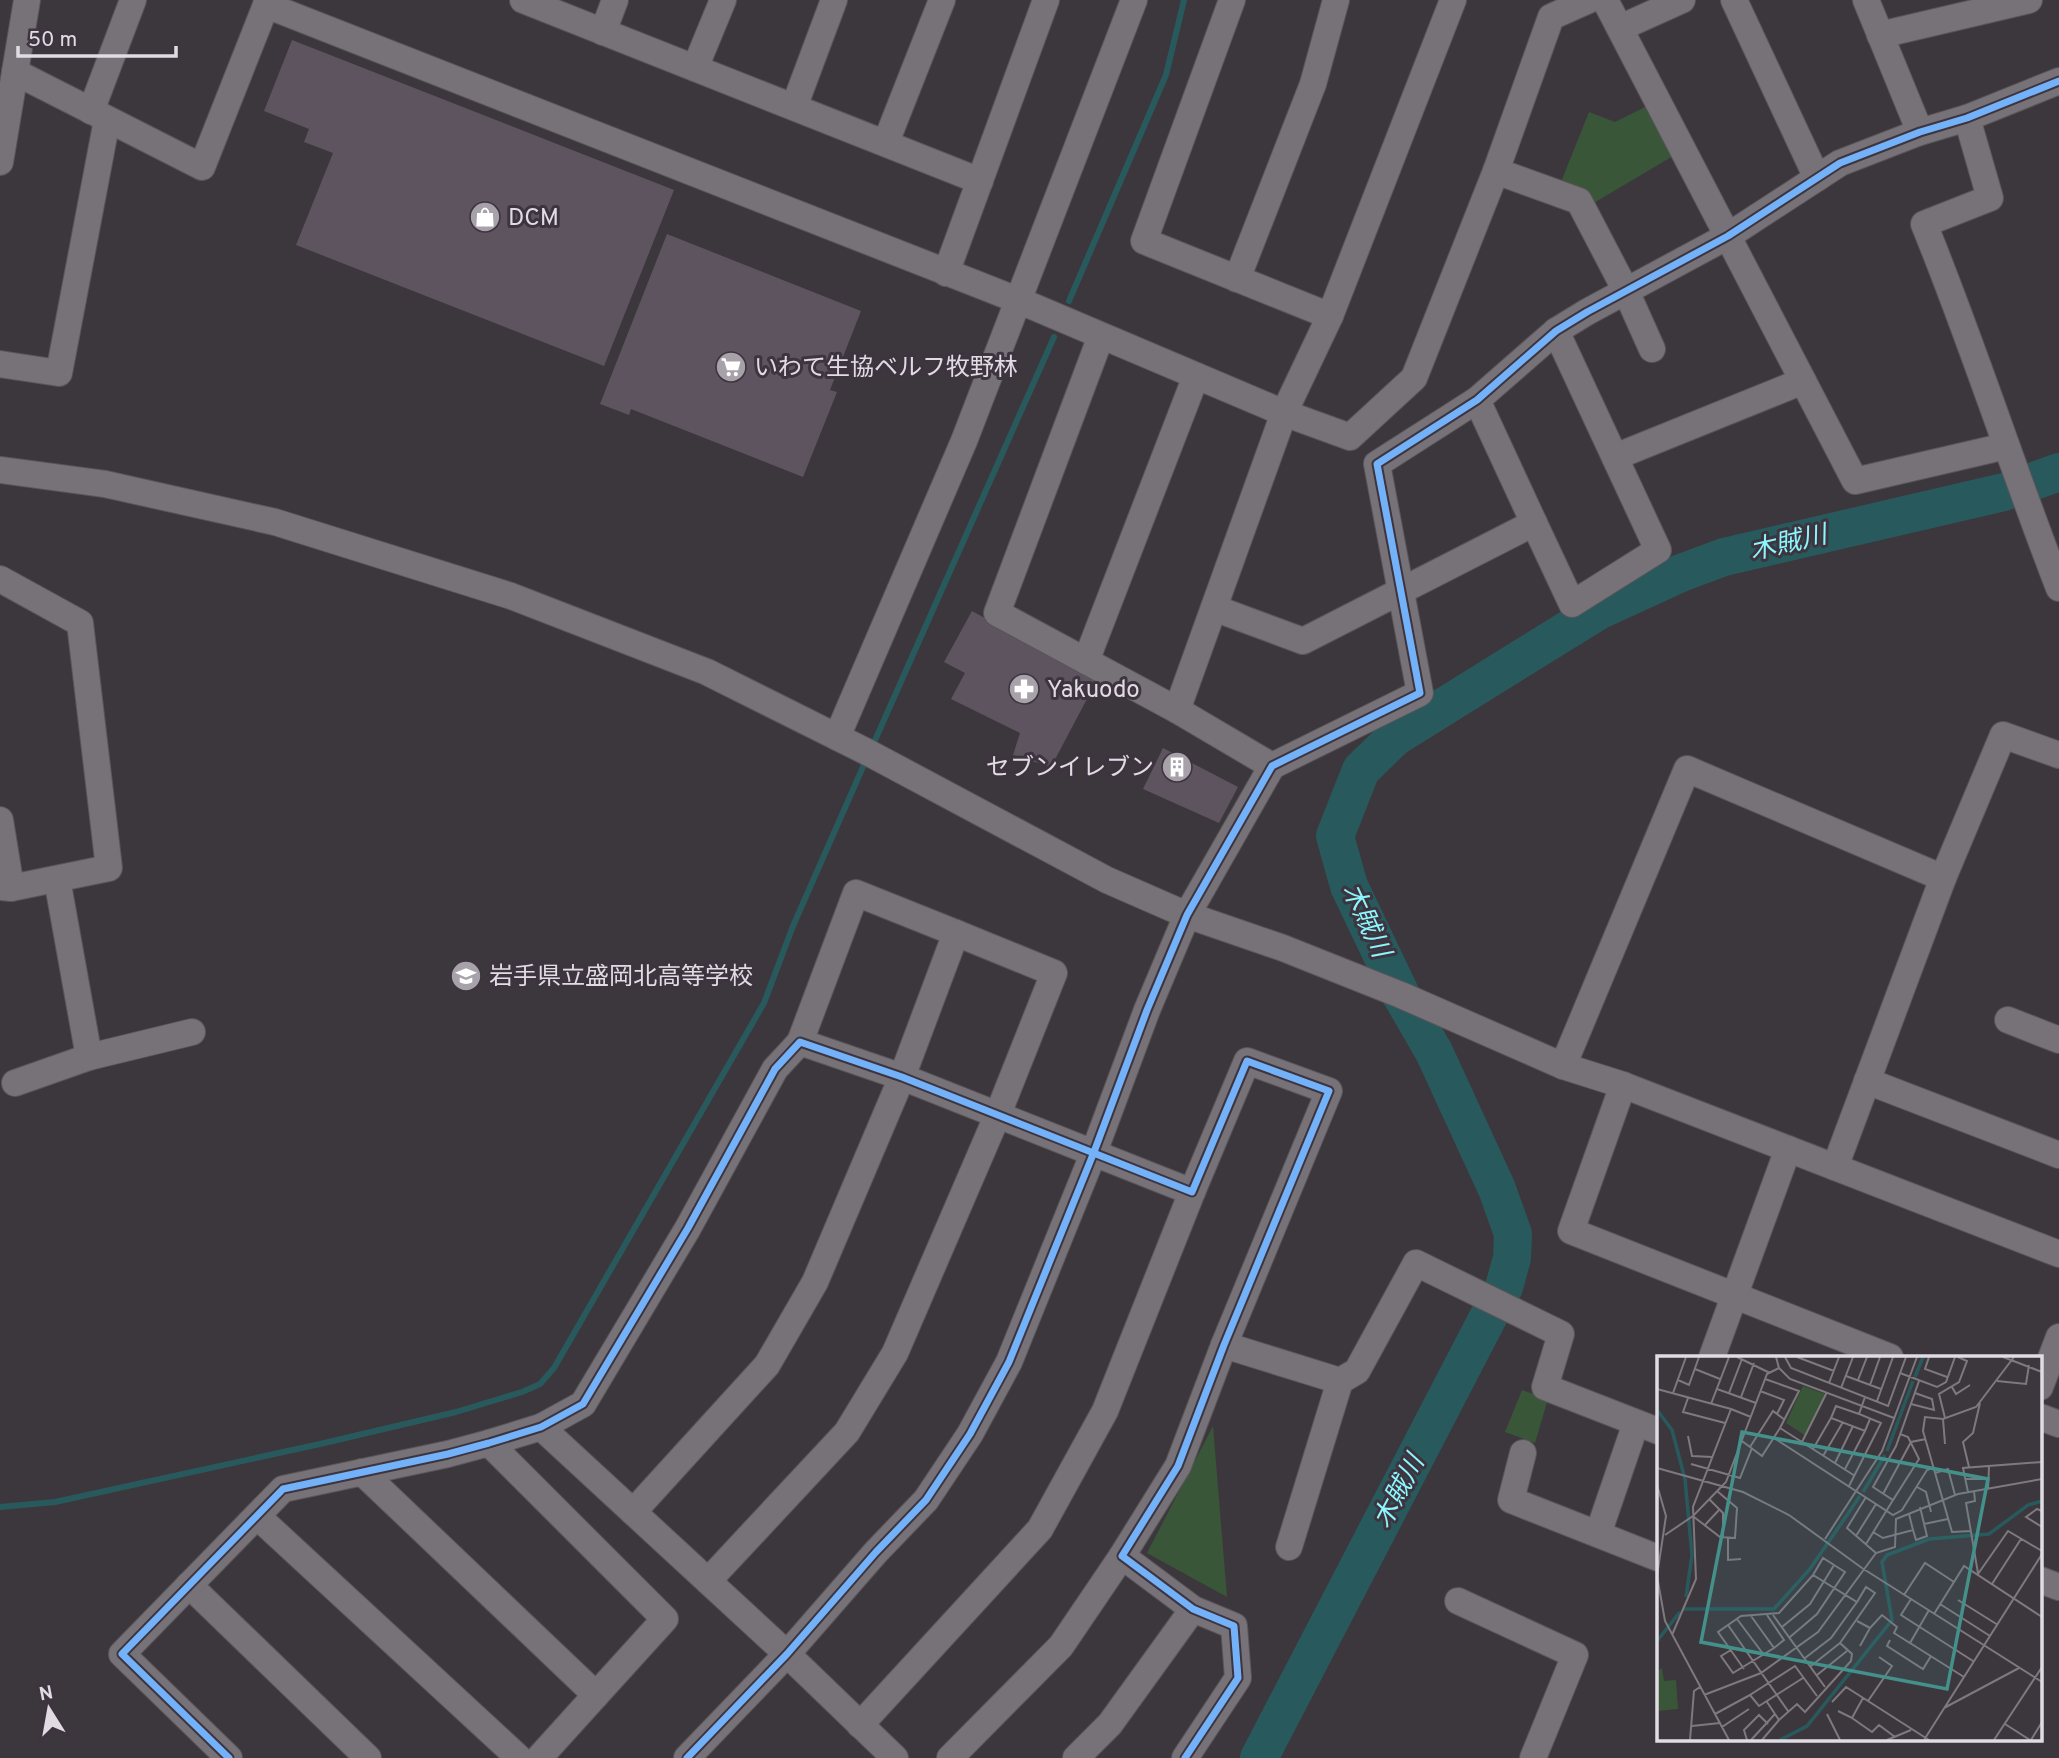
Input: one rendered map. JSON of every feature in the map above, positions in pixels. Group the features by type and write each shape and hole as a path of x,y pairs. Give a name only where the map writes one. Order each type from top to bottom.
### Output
{"street":[{"path":"0,162 27,0"},
{"path":"0,364 59,373 99,116 133,0"},
{"path":"523,0 981,181"},
{"path":"603,32 615,0"},
{"path":"695,68 723,0"},
{"path":"794,107 834,0"},
{"path":"888,137 942,0"},
{"path":"946,273 1046,0"},
{"path":"837,737 930,523 1020,301 1134,0"},
{"path":"1232,0 1144,241 1330,316"},
{"path":"1237,279 1313,84 1336,0"},
{"path":"1177,710 1284,413 1330,316 1453,0"},
{"path":"16,72 202,167 267,2 1020,301 1284,413 1350,437 1414,378 1496,171 1551,17 1588,0"},
{"path":"1605,0 1855,481 2010,458"},
{"path":"1620,28 1682,0"},
{"path":"1734,0 1817,178"},
{"path":"1866,0 1920,132"},
{"path":"1880,35 2029,0"},
{"path":"687,1758 787,1654 926,1500 970,1434 1009,1362 1187,915 1272,766 1420,693 1377,464 1477,400 1556,331 1728,236 1840,163 1920,132 1967,118 2059,81"},
{"path":"1967,118 1990,198 1924,224 1957,305 2028,509 2059,588"},
{"path":"1496,171 1579,201 1626,291 1652,349"},
{"path":"1477,400 1572,604 1657,550 1556,331"},
{"path":"1101,336 997,613 1177,710 1272,766"},
{"path":"1086,661 1196,376"},
{"path":"1615,457 1803,381"},
{"path":"0,470 105,484 275,522 511,596 708,672 1107,880 1187,915 1283,948 1401,995 1563,1066 1623,1085 2059,1254"},
{"path":"1214,608 1303,641 1534,523"},
{"path":"0,579 80,623 109,868 6,888 0,820"},
{"path":"1835,1167 1943,878 2003,736 2059,755"},
{"path":"1563,1066 1687,769 1943,878"},
{"path":"57,879 89,1057"},
{"path":"229,1758 122,1654 283,1489 489,1443 541,1427 583,1404 688,1228 775,1069 800,1042 856,892 1054,973 998,1114 895,1353 847,1432 708,1581"},
{"path":"633,1512 767,1365 816,1282 902,1077 956,933"},
{"path":"2008,1020 2059,1040"},
{"path":"15,1083 89,1057 192,1032"},
{"path":"800,1042 902,1077 1192,1192"},
{"path":"860,1725 1040,1529 1105,1410 1247,1061 1329,1091 1224,1345 1178,1465 1122,1556 1060,1646 950,1758"},
{"path":"1867,1081 2059,1155"},
{"path":"1623,1085 1571,1231 1887,1356"},
{"path":"1712,1356 1788,1149"},
{"path":"1289,1547 1340,1381 1357,1371 1416,1263 1561,1334 1545,1387 1647,1427 1598,1534"},
{"path":"2042,1382 2059,1337"},
{"path":"1224,1345 1340,1381"},
{"path":"2042,1418 2059,1424"},
{"path":"541,1427 787,1654 895,1758"},
{"path":"489,1443 665,1619 539,1758"},
{"path":"1523,1453 1511,1500 1657,1558"},
{"path":"362,1472 596,1695"},
{"path":"257,1516 519,1758"},
{"path":"1122,1556 1193,1609 1234,1626 1238,1678 1185,1758"},
{"path":"2042,1581 2059,1587"},
{"path":"189,1585 368,1758"},
{"path":"1458,1601 1575,1655 1533,1758"},
{"path":"1076,1758 1110,1724 1193,1609"}],"green space":[{"path":"1645,107 1673,156 1592,204 1561,182 1589,112 1615,122"},
{"path":"1522,1390 1548,1399 1535,1443 1505,1432"},
{"path":"1213,1426 1227,1597 1147,1553"}],"building":[{"name":"DCM","path":"292,40 674,190 604,366 296,245 333,153 304,142 309,129 264,111"},
{"path":"667,234 861,311 830,390 837,392 803,477 631,409 629,415 600,404"},
{"name":"Yakuodo","path":"972,611 1097,680 1051,767 1013,755 1020,733 951,699 965,673 944,662"},
{"name":"セブンイレブン","path":"1163,748 1238,787 1219,823 1143,789"}],"waterway":[{"path":"1069,301 1166,75 1184,0"},
{"path":"872,747 1054,337"},
{"name":"木賊川","path":"1259,1758 1504,1287 1512,1258 1513,1234 1497,1189 1434,1052 1401,995 1349,886 1335,836 1361,770 1395,737 1598,611 1681,573 1724,557 2004,492 2059,472"},
{"path":"0,1507 55,1502 320,1444 456,1412 540,1384 554,1368 764,1003 793,926 866,760"}],"cycle path":[{"path":"687,1758 787,1654 876,1552 926,1500 970,1434 1009,1362 1187,915 1272,766 1420,693 1377,464 1477,400 1556,331 1728,236 1840,163 1920,132 1967,118 2059,81"},
{"path":"229,1758 122,1654 283,1489 489,1443 541,1427 583,1404 688,1228 775,1069 800,1042 902,1077 1192,1192 1247,1061 1329,1091 1224,1345 1178,1466 1122,1556 1193,1609 1234,1626 1238,1678 1185,1758"}],"place":[{"name":"DCM","path":"485,217"},
{"name":"いわて生協ベルフ牧野林","path":"731,367"},
{"name":"Yakuodo","path":"1024,689"},
{"name":"セブンイレブン","path":"1177,767"},
{"name":"岩手県立盛岡北高等学校","path":"466,976"}]}
